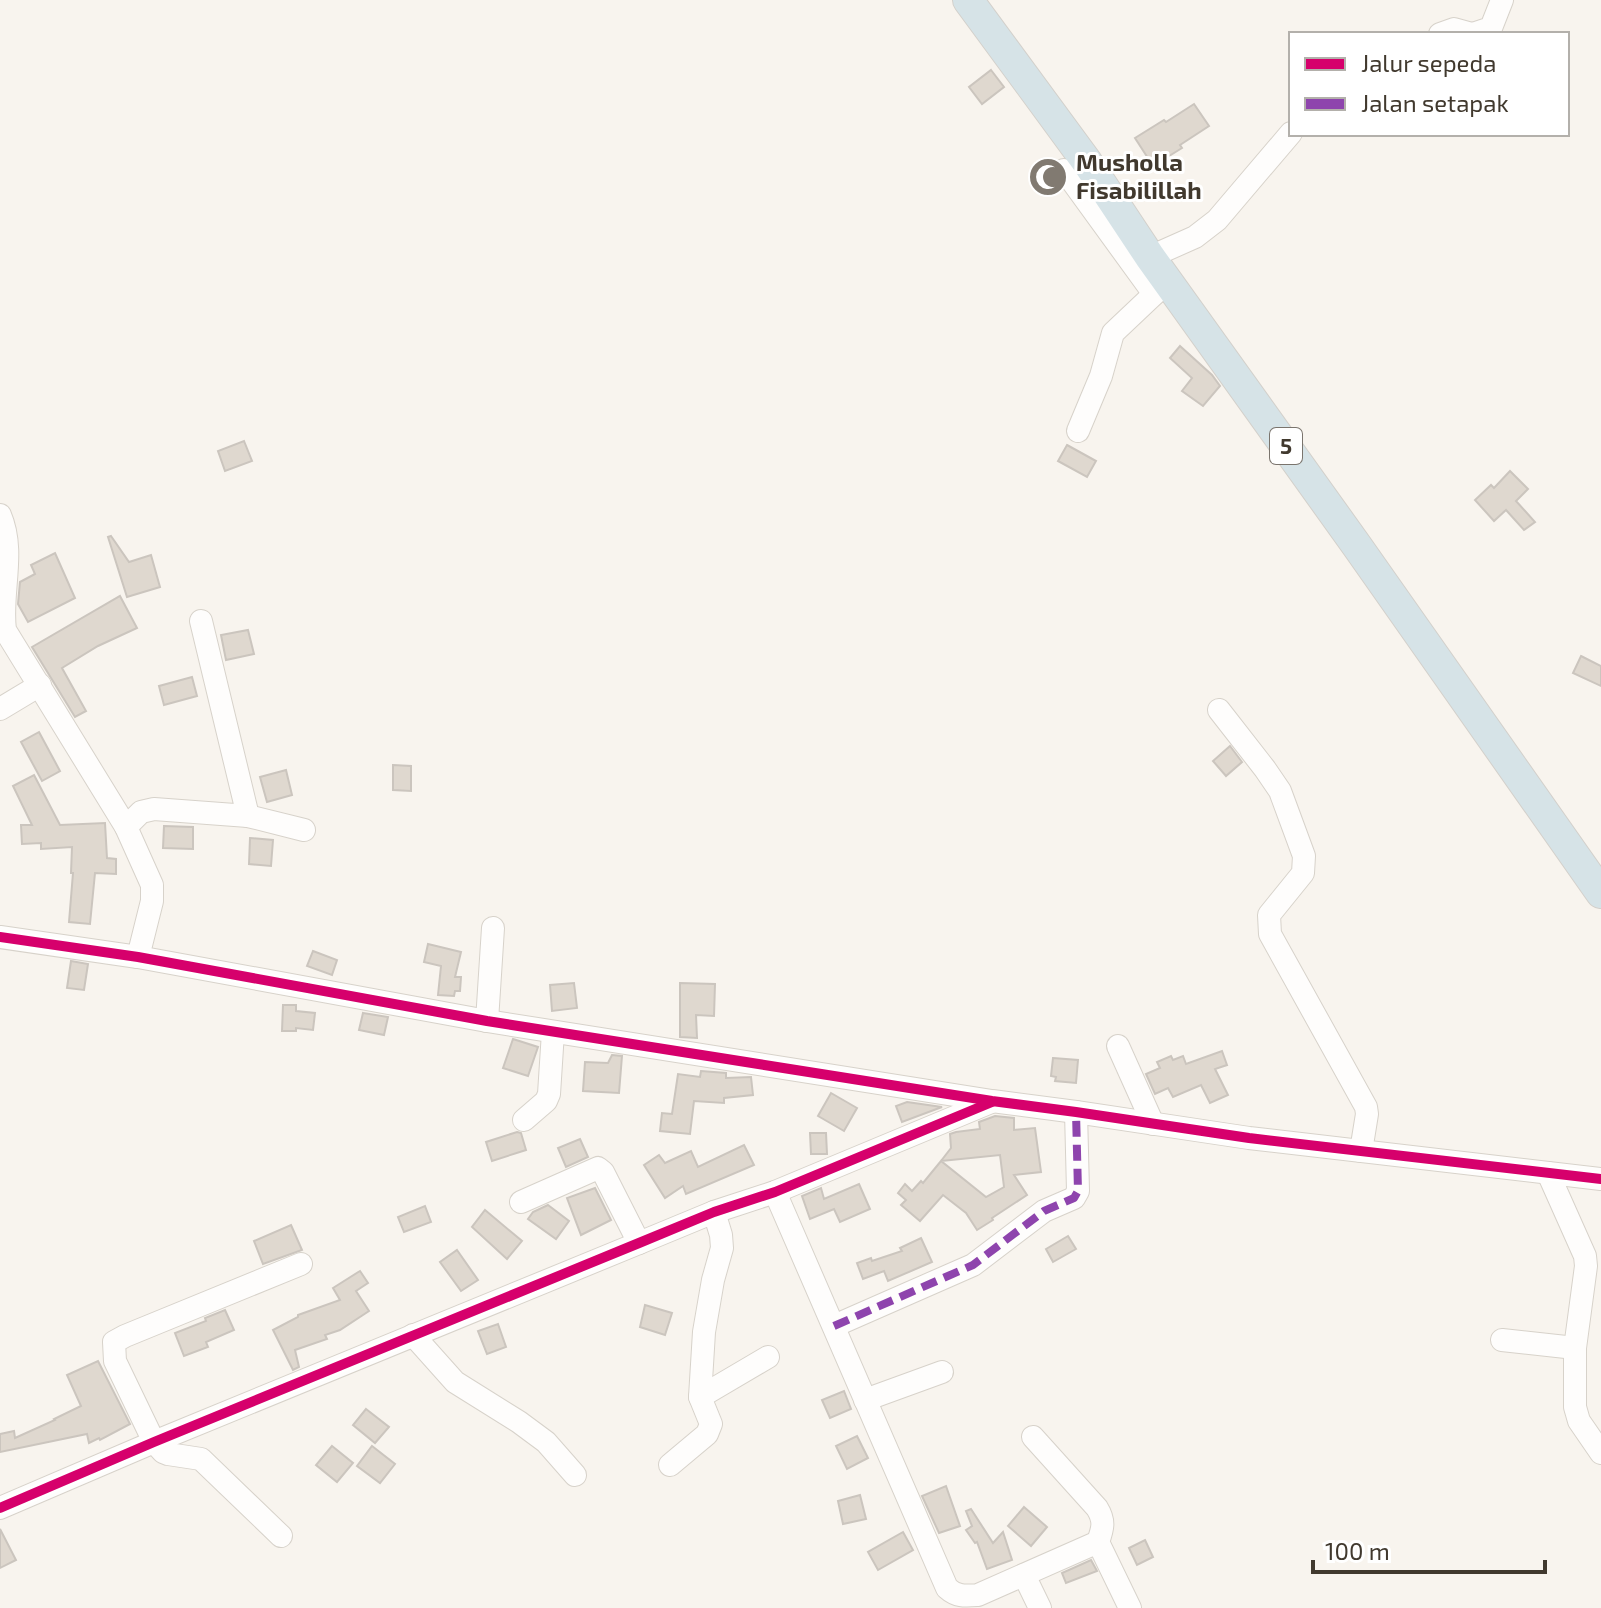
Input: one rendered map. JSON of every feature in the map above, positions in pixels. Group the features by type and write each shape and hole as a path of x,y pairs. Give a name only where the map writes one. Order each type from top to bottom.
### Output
{"highway":[{"name":"5","path":"968,0 1087,162 1157,278 1357,546 1601,893"}],"street":[{"path":"1479,32 1491,28 1502,0"},
{"path":"1446,32 1454,29 1465,32"},
{"path":"1078,431 1101,376 1113,333 1157,278 1195,237 1217,220 1289,135"},
{"path":"1064,170 1157,278"},
{"path":"0,515 6,546 1,618 5,630 126,827 152,885 153,893 138,957"},
{"path":"201,621 248,816"},
{"path":"0,709 40,685"},
{"path":"1219,710 1280,791 1304,856 1303,873 1269,915 1270,934 1366,1107 1361,1151"},
{"path":"126,827 141,812 154,809 248,816 304,830"},
{"path":"487,1021 493,928"},
{"path":"0,937 138,957 553,1032 992,1101 1249,1138 1601,1179"},
{"path":"524,1120 546,1101 549,1094 553,1032"},
{"path":"1118,1046 1153,1124"},
{"path":"0,1508 413,1335 714,1212 775,1192 992,1101"},
{"path":"834,1326 973,1265 1040,1214 1074,1198 1078,1191 1076,1112"},
{"path":"521,1202 598,1168 603,1172 639,1243"},
{"path":"1548,1173 1585,1256 1575,1348 1577,1414 1601,1453"},
{"path":"775,1192 947,1588 964,1597 978,1595 1098,1542"},
{"path":"670,1465 710,1429 711,1424 700,1397 704,1332 722,1248 714,1212"},
{"path":"281,1536 201,1459 168,1454 154,1442 115,1361 113,1348 114,1342 125,1336 301,1264"},
{"path":"413,1335 455,1382 546,1442 575,1475"},
{"path":"1502,1340 1575,1348"},
{"path":"700,1397 768,1357"},
{"path":"865,1400 942,1372"},
{"path":"1033,1437 1102,1516 1104,1525 1098,1542 1130,1608"},
{"path":"1024,1575 1040,1608"}],"building":[{"path":"991,70 1004,87 982,104 969,87"},
{"path":"1194,104 1209,126 1153,166 1135,138"},
{"name":"Musholla Fisabilillah","path":"1036,163 1051,166 1050,172 1059,191 1032,186"},
{"path":"1180,346 1220,386 1203,406 1182,391 1192,378 1170,358"},
{"path":"244,441 252,461 225,471 218,451"},
{"path":"1067,445 1096,461 1087,477 1058,461"},
{"path":"1510,471 1528,489 1516,501 1535,522 1524,530 1506,510 1494,521 1475,500 1491,485 1494,488"},
{"path":"111,536 129,562 151,555 160,587 127,597 108,537"},
{"path":"55,553 75,598 28,622 18,604 20,582 35,574 31,565"},
{"path":"120,596 137,628 98,646 62,668 86,711 75,717 32,647"},
{"path":"248,630 254,654 226,660 221,635"},
{"path":"1581,656 1601,666 1601,686 1573,673"},
{"path":"192,677 197,696 164,705 159,686"},
{"path":"39,732 60,771 42,781 21,742"},
{"path":"1230,746 1242,762 1226,776 1213,761"},
{"path":"393,765 411,766 411,791 393,790"},
{"path":"286,770 292,795 267,802 260,777"},
{"path":"34,775 60,825 105,823 107,858 116,859 116,874 95,873 90,924 69,922 72,847 41,849 41,843 22,844 21,825 32,825 13,786"},
{"path":"164,826 193,827 193,849 163,848"},
{"path":"250,838 273,840 271,866 249,864"},
{"path":"428,944 461,952 455,977 461,977 460,991 455,991 454,996 438,995 441,966 424,962"},
{"path":"313,951 337,960 332,975 307,966"},
{"path":"71,961 88,964 84,990 67,988"},
{"path":"574,983 577,1008 552,1011 550,985"},
{"path":"680,983 715,984 714,1016 696,1015 697,1038 680,1037"},
{"path":"283,1005 296,1005 296,1011 315,1013 313,1030 296,1028 296,1031 282,1031"},
{"path":"363,1013 388,1017 384,1035 359,1030"},
{"path":"513,1039 538,1047 528,1076 503,1068"},
{"path":"1222,1051 1227,1065 1215,1069 1228,1095 1210,1103 1201,1085 1173,1097 1168,1088 1155,1094 1146,1074 1160,1068 1157,1062 1171,1056 1173,1060 1183,1056 1186,1064"},
{"path":"612,1055 622,1056 619,1093 583,1091 585,1062 608,1063"},
{"path":"1053,1058 1078,1060 1076,1083 1055,1081 1056,1077 1051,1076"},
{"path":"701,1071 726,1073 726,1078 751,1077 753,1095 724,1098 724,1103 694,1101 690,1134 660,1131 662,1113 672,1114 678,1074 700,1077"},
{"path":"831,1093 857,1108 844,1131 818,1116"},
{"path":"907,1102 942,1107 902,1122 896,1106"},
{"path":"995,1116 1014,1118 1014,1130 1035,1128 1041,1172 1014,1175 1027,1195 977,1230 966,1213 943,1195 920,1221 901,1205 906,1200 898,1193 905,1184 912,1191 921,1181 923,1183 951,1148 950,1134 980,1129 979,1122","holes":["1000,1155 1004,1187 986,1197 941,1161"]},
{"path":"521,1133 526,1150 492,1161 486,1142"},
{"path":"810,1133 826,1133 827,1154 811,1154"},
{"path":"580,1139 588,1157 566,1167 558,1148"},
{"path":"744,1145 754,1165 686,1194 683,1186 665,1198 644,1165 659,1155 665,1163 691,1151 698,1167"},
{"path":"859,1184 870,1209 840,1222 834,1209 810,1219 802,1196 821,1188 824,1199"},
{"path":"595,1188 611,1220 581,1235 567,1198"},
{"path":"548,1205 569,1221 556,1239 528,1219 533,1212"},
{"path":"425,1206 431,1222 404,1232 398,1217"},
{"path":"485,1210 522,1241 507,1259 472,1227"},
{"path":"291,1225 302,1250 263,1264 254,1241"},
{"path":"1068,1236 1076,1249 1053,1262 1046,1249"},
{"path":"921,1238 932,1262 888,1281 884,1271 863,1279 857,1263 902,1251 900,1248"},
{"path":"457,1250 478,1280 461,1291 440,1262"},
{"path":"360,1271 368,1283 356,1291 369,1311 340,1330 325,1335 327,1339 295,1350 299,1367 293,1370 273,1330 298,1315 340,1300 333,1288"},
{"path":"645,1305 672,1313 665,1335 640,1327"},
{"path":"225,1310 234,1330 206,1342 208,1347 184,1356 175,1333"},
{"path":"498,1324 506,1347 487,1354 478,1331"},
{"path":"98,1361 130,1424 89,1443 87,1434 0,1452 0,1434 14,1431 15,1438 81,1406 67,1375"},
{"path":"844,1391 851,1409 830,1418 822,1400"},
{"path":"366,1409 389,1427 375,1443 353,1425"},
{"path":"857,1436 868,1458 847,1469 836,1446"},
{"path":"332,1446 353,1463 337,1482 316,1465"},
{"path":"372,1446 395,1464 380,1483 357,1466"},
{"path":"946,1486 960,1526 939,1533 922,1496"},
{"path":"860,1495 866,1519 843,1524 838,1501"},
{"path":"1024,1507 1047,1527 1031,1546 1008,1526"},
{"path":"971,1509 993,1543 1003,1532 1012,1560 987,1569 977,1542 966,1530 972,1526 966,1511"},
{"path":"0,1529 16,1560 0,1568"},
{"path":"903,1532 913,1550 878,1570 868,1552"},
{"path":"1145,1540 1153,1557 1137,1565 1129,1548"},
{"path":"1091,1560 1097,1571 1066,1583 1062,1573"}],"marked path":[{"path":"834,1326 973,1265 1044,1211 1074,1198 1078,1191 1076,1112"}],"cycle path":[{"path":"0,937 138,957 487,1021 992,1101 1249,1138 1601,1179"},
{"path":"0,1508 714,1212 775,1192 992,1102"}],"place":[{"name":"Musholla Fisabilillah","path":"1048,177"}]}
